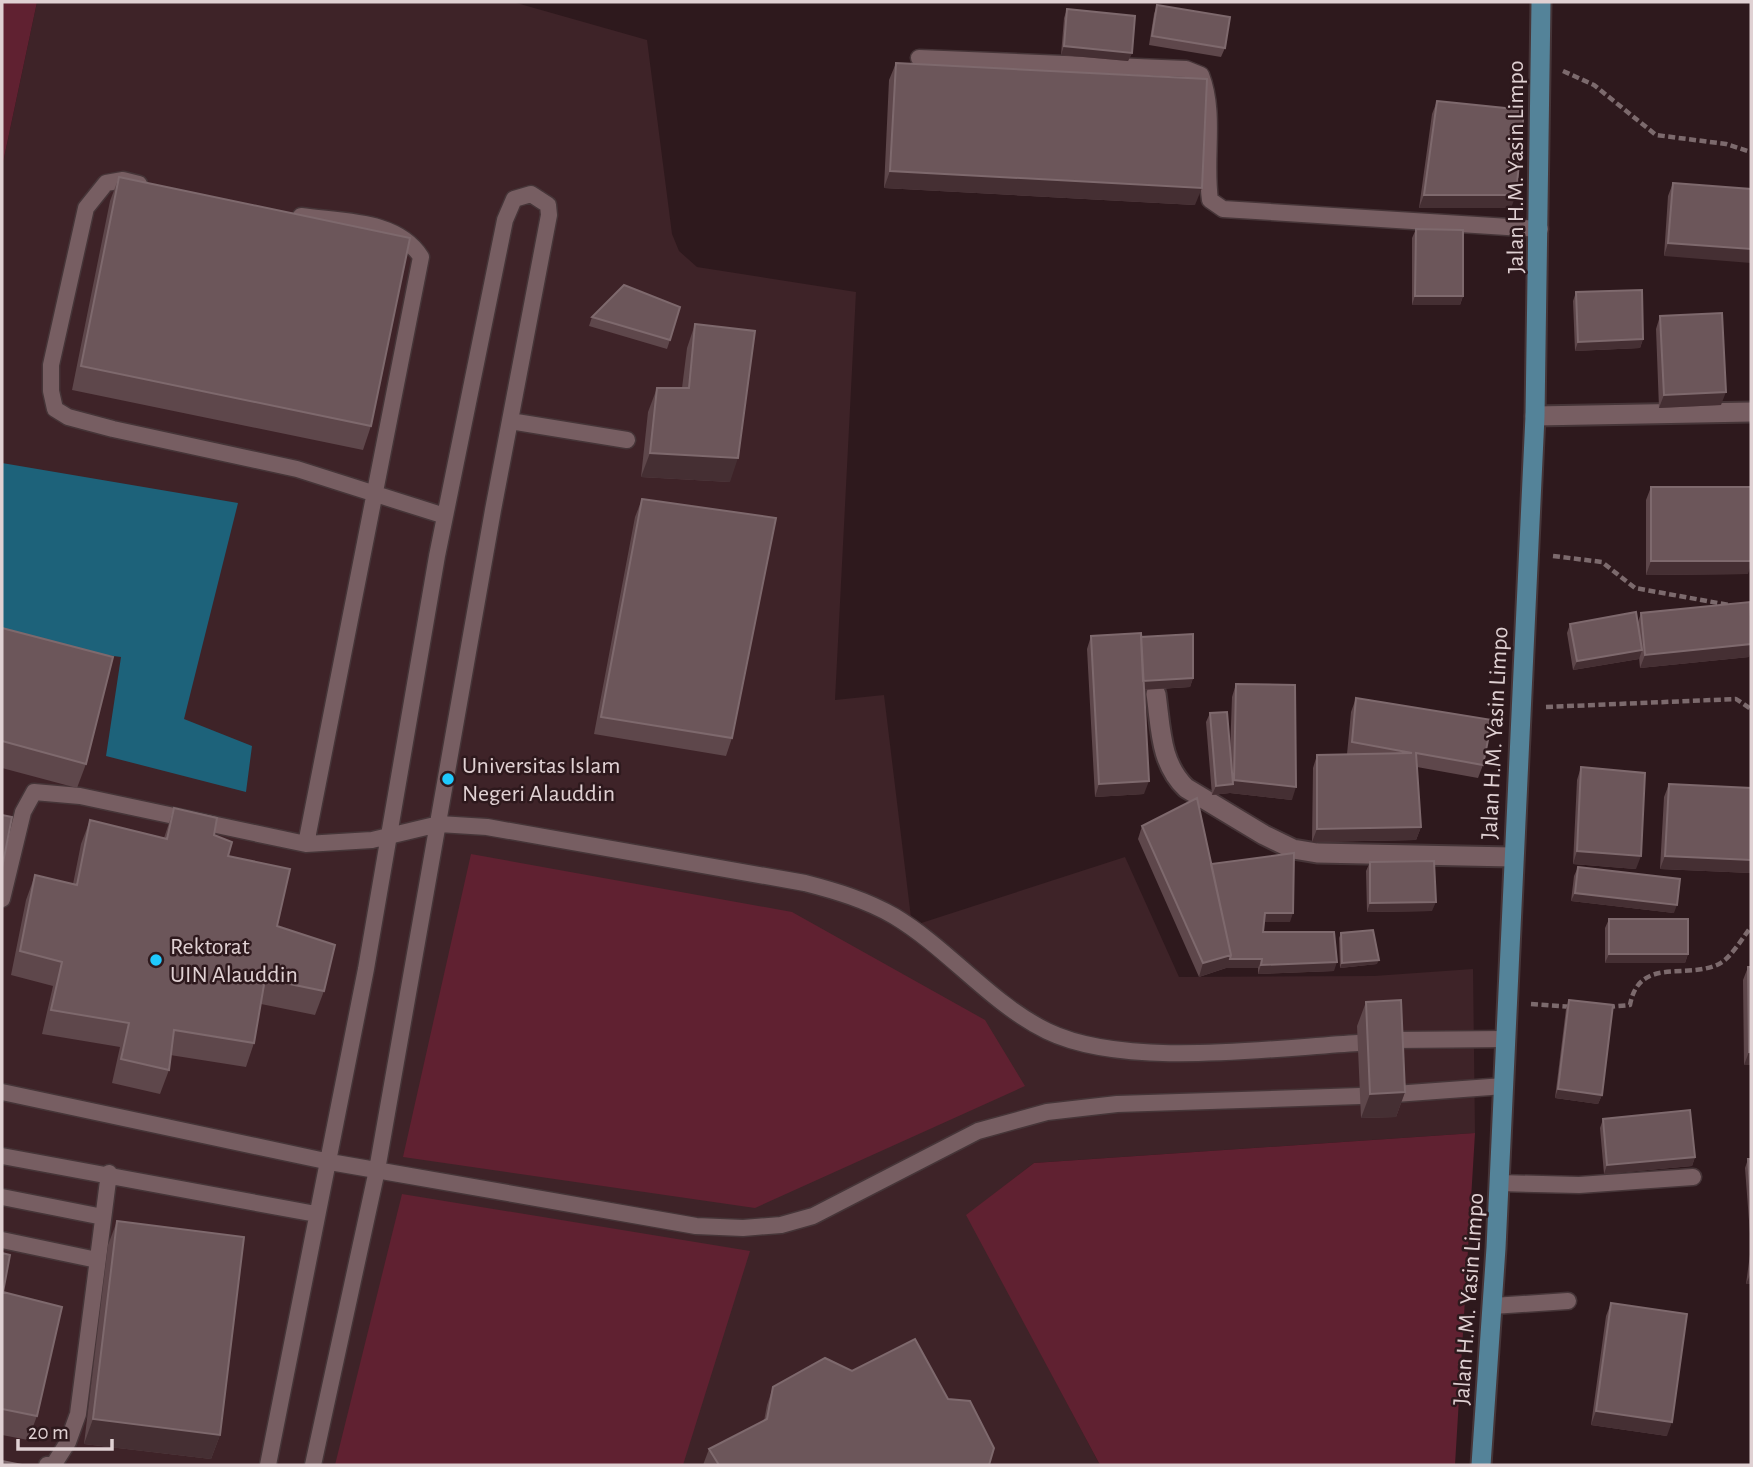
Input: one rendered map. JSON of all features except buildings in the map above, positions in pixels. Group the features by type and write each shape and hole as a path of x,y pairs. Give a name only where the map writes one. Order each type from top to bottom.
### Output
{"main road":[{"name":"Jalan H.M. Yasin Limpo","path":"1481,1465 1493,1306 1508,1003 1512,857 1535,416 1540,229 1541,2"}],"street":[{"path":"1535,416 1751,412"},
{"path":"1156,694 1166,762 1174,776 1186,788 1293,849 1317,853 1512,857"}],"lane":[{"path":"919,58 1186,69 1201,75 1208,94 1206,175 1210,200 1223,209 1540,229"},
{"path":"161,189 123,180 106,183 86,208 51,365 51,391 55,409 68,417 113,429 298,469 445,516"},
{"path":"268,1465 316,1214 330,1162 391,835 445,516 505,220 514,199 531,194 550,209 377,1170 313,1465"},
{"path":"290,215 380,228 400,234 412,244 421,257 306,844"},
{"path":"510,421 627,440"},
{"path":"2,899 23,813 34,792 80,796 306,844 372,840 439,824 487,827 805,883 856,897 896,917 1017,1013 1072,1041 1152,1053 1358,1043"},
{"path":"1393,1041 1506,1039"},
{"path":"1395,1094 1504,1086"},
{"path":"2,1092 330,1162 696,1226 743,1228 781,1225 813,1216 978,1131 1047,1112 1117,1104 1360,1096"},
{"path":"2,1156 109,1173 316,1214"},
{"path":"47,1465 54,1464 68,1441 78,1413 109,1173"},
{"path":"1499,1183 1579,1185 1693,1178"},
{"path":"2,1197 103,1217"},
{"path":"2,1240 97,1261"},
{"path":"1493,1306 1568,1301"}],"path":[{"path":"1540,61 1594,85 1656,135 1726,144 1751,152"},
{"path":"1527,554 1602,562 1635,589 1733,606"},
{"path":"1521,708 1736,699 1751,709"},
{"path":"1596,1008 1630,1006 1633,990 1648,974 1704,969 1722,963 1751,927"},
{"path":"1508,1003 1584,1007"}],"shaded area":[{"path":"2,2 37,2 2,167"},
{"name":"Universitas Islam Negeri Alauddin","path":"37,2 513,2 647,40 672,234 679,251 697,267 856,292 835,700 884,695 912,926 1125,857 1179,977 1374,976 1473,969 1475,1133 1034,1163 967,1215 1100,1465 2,1465 2,167"},
{"path":"471,854 792,912 985,1020 1025,1086 755,1208 403,1157"},
{"path":"1475,1133 1455,1465 1100,1465 966,1215 1034,1163"},
{"path":"402,1194 750,1251 683,1465 335,1465"}],"water":[{"path":"2,463 238,503 184,719 252,746 246,792 106,756 121,657 2,641"}],"place":[{"name":"Universitas Islam Negeri Alauddin","path":"448,779"},
{"name":"Rektorat UIN Alauddin","path":"156,960"}]}
